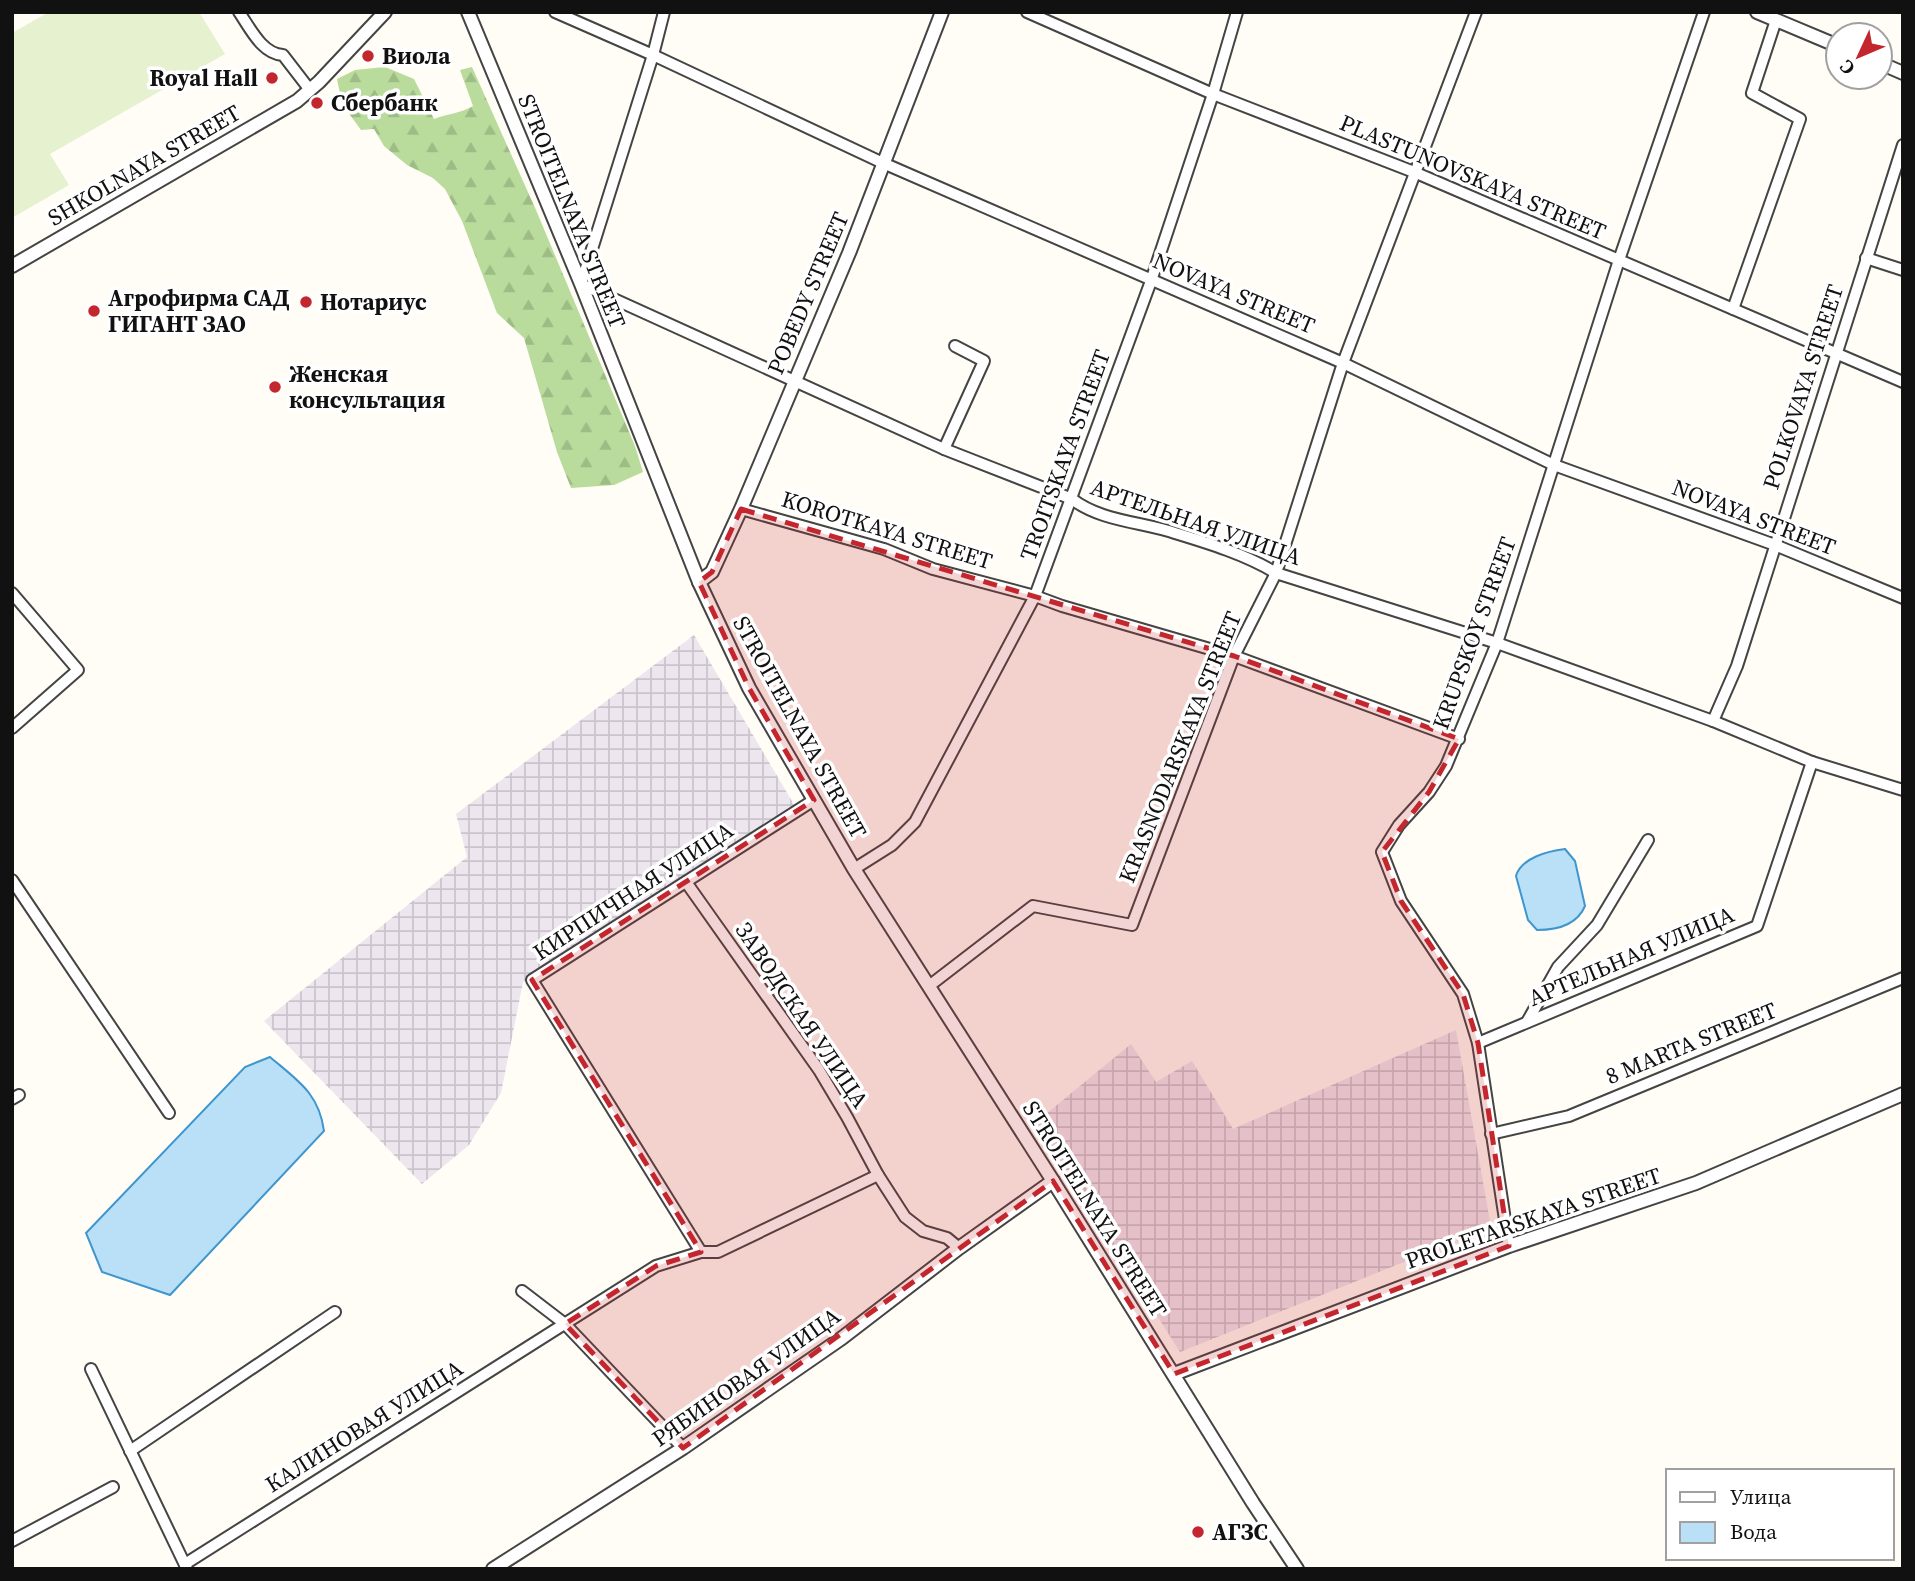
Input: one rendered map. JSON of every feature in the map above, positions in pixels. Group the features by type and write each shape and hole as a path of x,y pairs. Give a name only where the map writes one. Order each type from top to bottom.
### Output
{"street":[{"path":"239,12 269,52 283,55 310,90"},
{"name":"SHKOLNAYA STREET","path":"12,266 297,101 385,12"},
{"name":"STROITELNAYA STREET","path":"468,12 581,284 699,582 749,688 855,869 1297,1569"},
{"name":"NOVAYA STREET","path":"555,12 883,163 1343,363 1554,465 1775,545 1903,598"},
{"path":"581,284 664,12"},
{"name":"POBEDY STREET","path":"699,582 712,572 741,509 849,253 942,12"},
{"name":"PLASTUNOVSKAYA STREET","path":"1027,12 1213,94 1414,172 1903,382"},
{"name":"TROITSKAYA STREET","path":"855,869 892,845 915,822 1035,596 1151,281 1213,94 1237,12"},
{"name":"KRASNODARSKAYA STREET","path":"929,986 1033,906 1132,925 1234,656 1276,573 1343,363 1476,12"},
{"name":"KRUPSKOY STREET","path":"1509,1246 1478,1043 1463,994 1401,901 1382,852 1399,825 1435,783 1459,739 1497,643 1619,260 1704,12"},
{"path":"1757,12 1824,40"},
{"path":"1733,309 1800,120 1752,93 1776,20"},
{"name":"POLKOVAYA STREET","path":"1713,720 1737,666 1903,145"},
{"path":"1866,258 1903,270"},
{"name":"АРТЕЛЬНАЯ УЛИЦА","path":"581,284 944,449 1072,499 1082,507 1173,532 1262,564 1276,573 1497,643 1713,720 1812,762 1903,790"},
{"path":"944,449 984,361 955,346"},
{"name":"KOROTKAYA STREET","path":"741,509 884,549 933,569 1035,596 1234,656 1459,739"},
{"path":"12,593 78,670 12,728"},
{"name":"АРТЕЛЬНАЯ УЛИЦА","path":"1478,1043 1757,926 1812,762"},
{"name":"КИРПИЧНАЯ УЛИЦА","path":"701,1252 532,981 814,800"},
{"path":"1527,1022 1558,967 1597,925 1648,839"},
{"path":"12,880 169,1113"},
{"name":"ЗАВОДСКАЯ УЛИЦА","path":"687,882 818,1070 905,1217 923,1231 947,1238 959,1248"},
{"name":"8 MARTA STREET","path":"1491,1134 1569,1116 1903,978"},
{"name":"PROLETARSKAYA STREET","path":"1174,1374 1509,1246 1696,1183 1903,1094"},
{"name":"КАЛИНОВАЯ УЛИЦА","path":"186,1566 656,1266 701,1252 718,1252 878,1175"},
{"name":"РЯБИНОВАЯ УЛИЦА","path":"493,1569 683,1448 842,1338 959,1248 1053,1181"},
{"path":"522,1291 565,1324 683,1448"},
{"path":"130,1451 335,1312"},
{"path":"91,1369 186,1566"},
{"path":"12,1541 113,1487"}],"highlighted area":[{"path":"741,509 1234,656 1459,739 1429,792 1382,852 1401,901 1463,994 1478,1043 1509,1246 1174,1374 1053,1181 683,1448 565,1324 656,1266 701,1252 532,980 814,800 749,688 699,582 712,572"}],"shaded area":[{"path":"694,635 796,808 523,982 501,1093 469,1145 422,1184 264,1021 467,857 456,814"},
{"path":"1456,1030 1491,1227 1180,1352 1035,1123 1131,1044 1156,1082 1192,1061 1233,1129"}],"green space":[{"path":"49,12 199,12 225,54 50,154 69,185 12,218 12,33"},
{"path":"385,67 414,79 434,119 473,106 460,70 472,67 536,210 635,446 643,472 614,485 571,488 557,452 524,338 497,313 462,221 445,189 433,178 407,165 384,146 374,129 361,130 342,104 337,79 355,70"}],"water":[{"path":"1565,849 1575,861 1585,906 1577,918 1565,925 1537,930 1528,920 1516,876 1523,864 1529,860"},
{"path":"270,1057 312,1097 324,1131 170,1295 102,1272 86,1233 245,1067"}],"place":[{"name":"Виола","path":"368,56"},
{"name":"Royal Hall","path":"272,78"},
{"name":"Сбербанк","path":"317,103"},
{"name":"Нотариус","path":"306,302"},
{"name":"Агрофирма САД ГИГАНТ ЗАО","path":"94,311"},
{"name":"Женская консультация","path":"275,387"},
{"name":"АГЗС","path":"1198,1532"}]}
